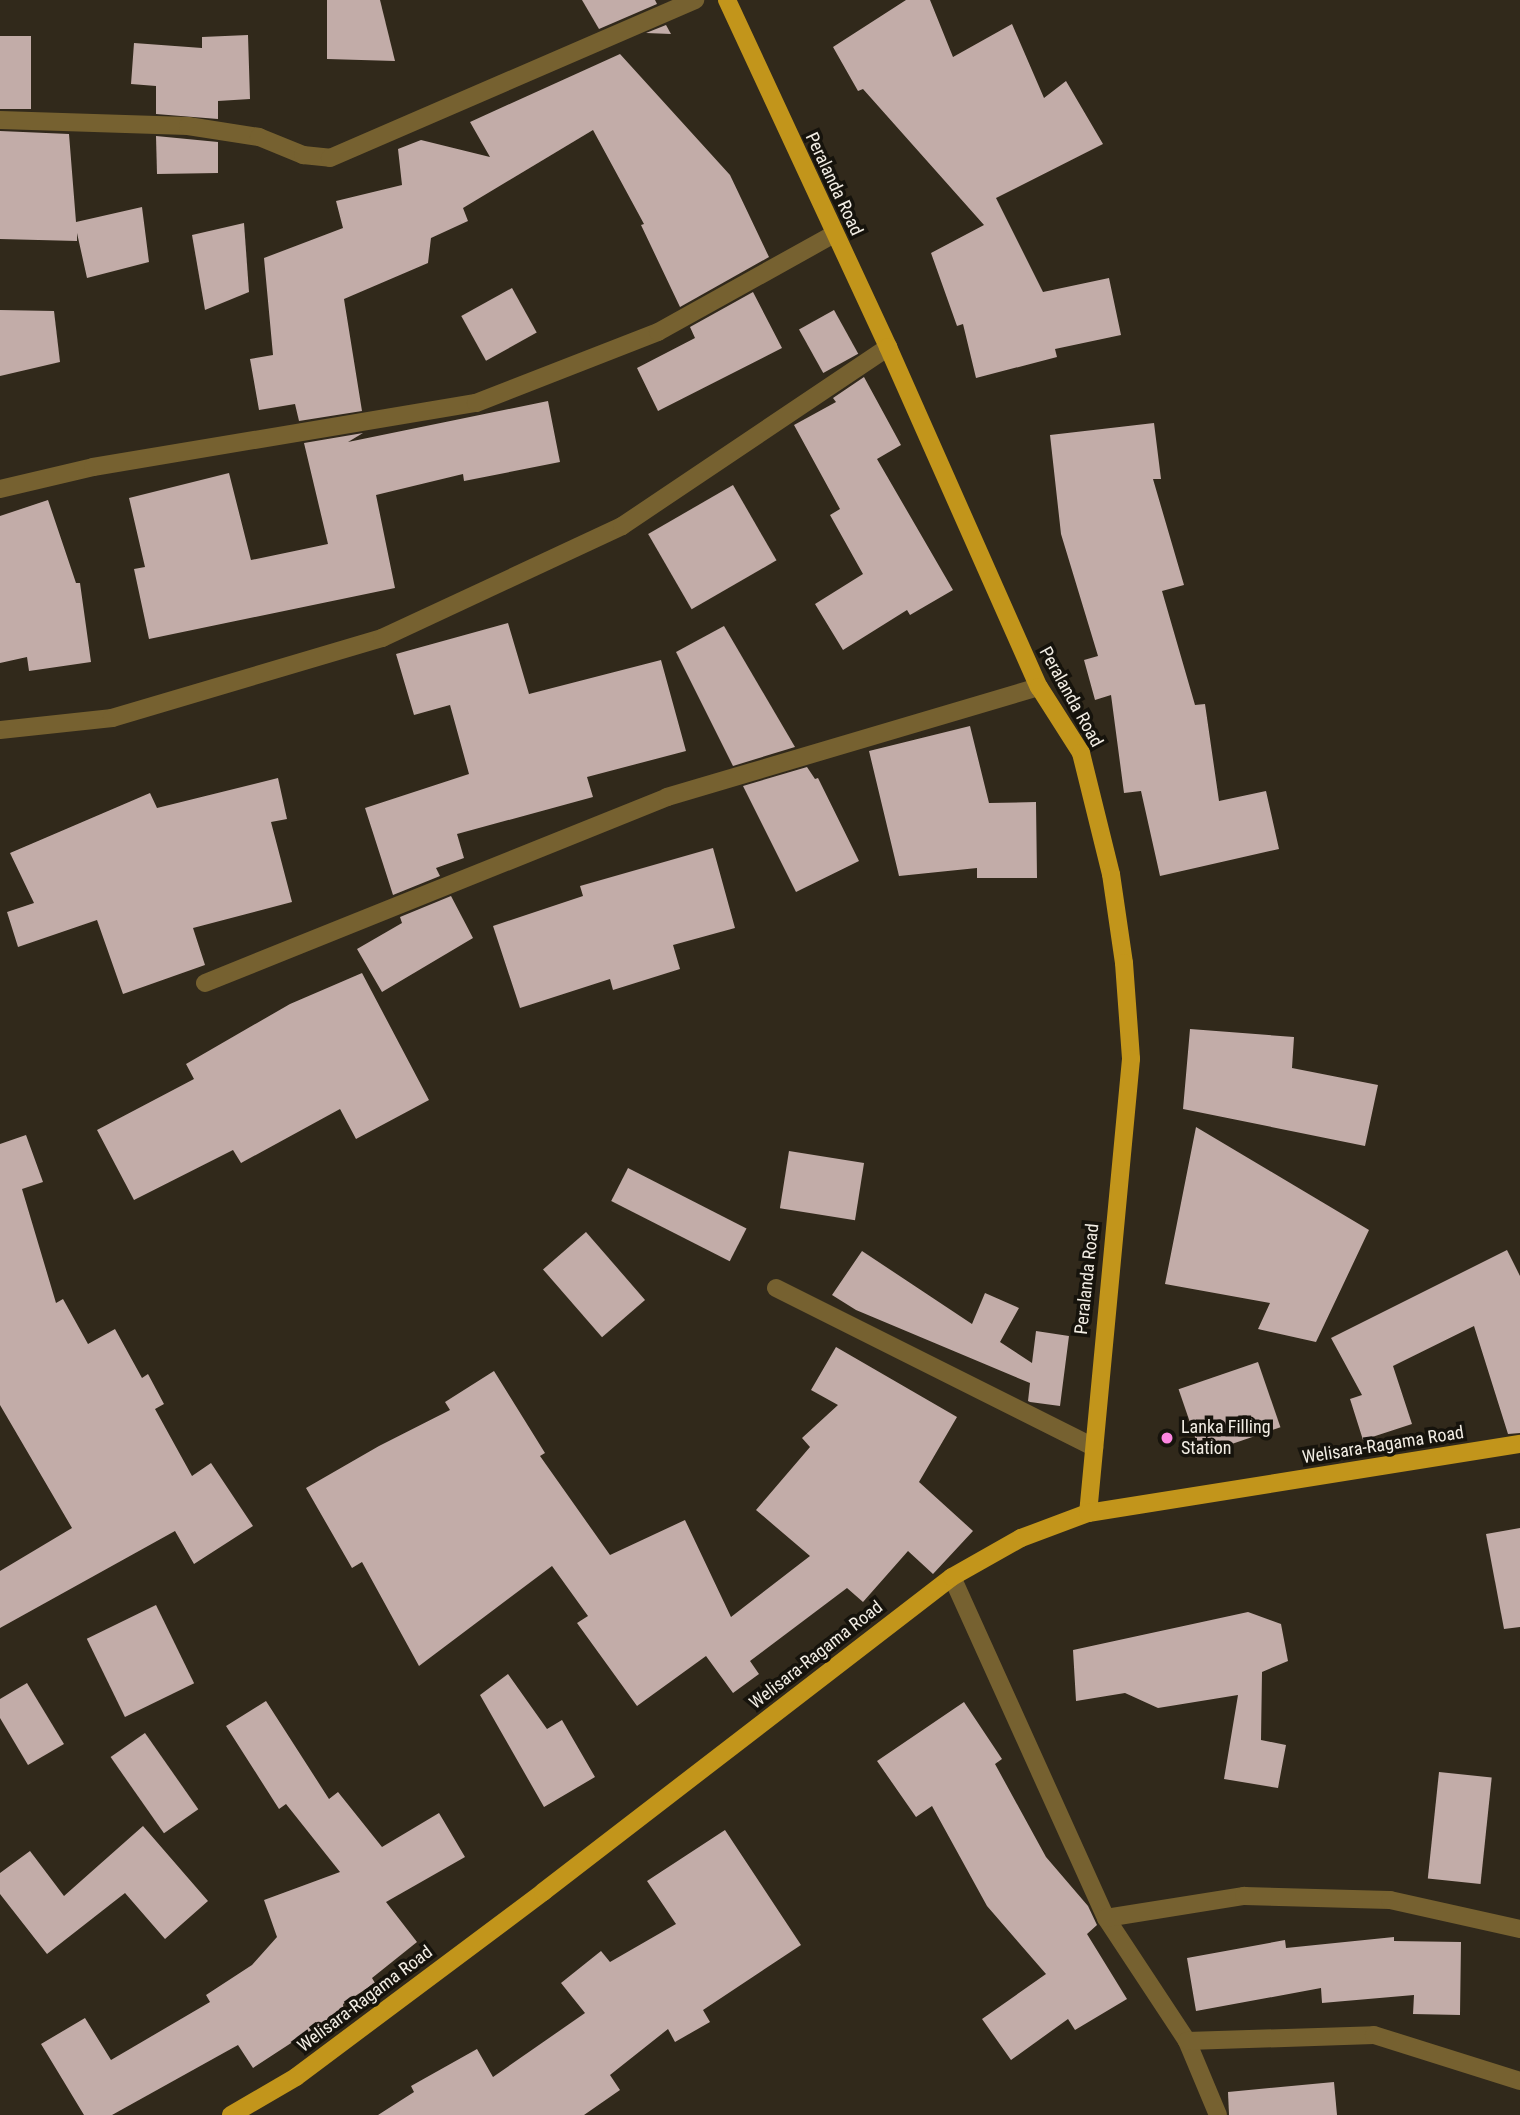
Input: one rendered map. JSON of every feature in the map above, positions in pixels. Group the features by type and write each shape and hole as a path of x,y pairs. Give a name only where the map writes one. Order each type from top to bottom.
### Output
{"main road":[{"name":"Peralanda Road","path":"727,0 888,347 1039,687 1081,753 1111,874 1124,963 1130,1059 1088,1513"},
{"name":"Welisara-Ragama Road","path":"231,2115 296,2077 543,1892 953,1577 1021,1538 1088,1513 1520,1444"}],"street":[{"path":"0,120 188,126 260,137 303,155 330,158 695,0"},
{"path":"0,489 93,467 475,403 658,332 834,234"},
{"path":"0,730 111,718 382,638 622,526 888,347"},
{"path":"205,982 667,797 1039,687"},
{"path":"776,1289 1094,1447"},
{"path":"953,1577 1106,1918 1187,2040 1218,2115"},
{"path":"1106,1918 1244,1896 1390,1900 1520,1929"},
{"path":"1187,2040 1374,2035 1520,2081"}],"building":[{"path":"327,0 380,0 395,61 327,59"},
{"path":"582,0 655,0 657,4 599,29"},
{"path":"906,0 930,0 953,57 1012,24 1044,98 1066,81 1103,144 996,198 1043,292 1109,278 1121,335 1055,349 1057,357 976,378 963,324 957,326 931,253 984,225 863,89 858,91 833,47"},
{"path":"666,25 671,34 646,33"},
{"path":"248,35 250,99 218,101 218,119 156,114 156,86 131,84 134,43 202,48 202,37"},
{"path":"0,36 31,36 31,109 0,109"},
{"path":"620,54 730,175 769,257 680,307 641,225 644,224 593,130 463,208 468,221 431,238 428,263 344,299 362,411 299,421 295,404 259,410 250,359 273,355 264,258 343,228 336,201 402,185 398,149 421,140 490,157 470,122"},
{"path":"0,131 69,134 76,222 142,207 149,262 87,278 77,233 77,241 0,239"},
{"path":"156,136 218,142 218,173 157,174"},
{"path":"244,223 249,292 205,310 192,235"},
{"path":"512,288 537,333 486,361 461,316"},
{"path":"753,292 782,348 658,411 637,368 695,338 690,327"},
{"path":"0,310 54,311 60,362 0,376"},
{"path":"834,310 858,354 823,373 799,329"},
{"path":"864,377 901,445 877,459 953,590 910,615 907,610 843,650 815,604 863,574 830,515 840,509 794,425 836,402 833,398"},
{"path":"548,401 560,462 464,481 463,474 376,495 395,588 149,639 134,569 145,567 129,498 229,473 251,560 328,544 304,443 363,433 348,442"},
{"path":"1154,423 1161,479 1153,479 1184,585 1162,591 1195,705 1205,704 1219,801 1266,791 1279,849 1160,876 1141,791 1124,793 1111,695 1095,700 1084,660 1098,656 1061,534 1050,435"},
{"path":"733,485 776,560 692,609 648,534"},
{"path":"48,500 76,583 80,583 91,662 29,671 27,657 0,663 0,516"},
{"path":"508,623 529,694 661,660 686,751 587,777 593,797 457,834 464,858 436,868 440,876 393,895 365,808 469,774 450,705 414,715 396,654"},
{"path":"724,626 795,747 733,766 676,652"},
{"path":"970,726 989,803 1036,802 1037,878 977,878 977,868 899,876 869,751"},
{"path":"807,767 815,779 818,778 859,861 796,892 743,786"},
{"path":"278,778 287,819 271,822 292,902 193,928 205,965 123,994 97,920 18,947 7,912 34,903 10,853 150,793 157,808"},
{"path":"713,848 735,928 673,945 680,969 613,990 610,979 520,1008 493,926 583,896 580,886"},
{"path":"451,896 473,938 382,992 357,949 402,923 400,917"},
{"path":"362,973 429,1100 356,1139 340,1109 241,1163 233,1150 134,1200 97,1130 194,1079 186,1064 290,1004"},
{"path":"1190,1029 1294,1037 1292,1068 1378,1085 1365,1146 1183,1109"},
{"path":"1196,1127 1369,1230 1316,1342 1258,1329 1270,1303 1165,1284"},
{"path":"26,1135 43,1182 22,1189 56,1303 63,1299 88,1344 115,1329 142,1378 148,1374 164,1404 155,1409 192,1476 211,1463 253,1526 194,1564 175,1531 0,1628 0,1571 72,1528 0,1405 0,1144"},
{"path":"789,1151 864,1163 855,1220 780,1208"},
{"path":"628,1168 747,1228 730,1261 611,1201"},
{"path":"586,1232 645,1300 602,1337 543,1269"},
{"path":"1507,1250 1520,1276 1520,1433 1508,1434 1474,1326 1393,1366 1412,1424 1363,1440 1350,1399 1362,1395 1331,1338"},
{"path":"862,1251 972,1324 985,1293 1019,1308 1000,1342 1032,1363 1036,1331 1069,1336 1060,1406 1030,1402 1030,1383 856,1310 832,1295"},
{"path":"836,1347 957,1417 919,1482 973,1531 933,1574 908,1551 863,1602 847,1588 750,1661 759,1674 733,1693 706,1656 637,1706 577,1623 588,1616 552,1566 419,1666 362,1562 352,1568 306,1488 379,1446 450,1410 445,1402 494,1371 545,1453 540,1456 610,1555 685,1520 731,1617 810,1556 756,1510 810,1447 802,1438 838,1405 811,1390"},
{"path":"1258,1362 1280,1427 1201,1455 1179,1389"},
{"path":"1520,1528 1520,1627 1504,1629 1486,1534"},
{"path":"156,1605 194,1683 125,1717 87,1639"},
{"path":"1248,1612 1281,1624 1288,1661 1262,1672 1261,1740 1286,1745 1278,1788 1224,1779 1238,1695 1158,1708 1125,1693 1076,1701 1073,1650"},
{"path":"508,1674 547,1729 562,1720 595,1777 544,1807 480,1695"},
{"path":"27,1683 64,1744 28,1765 0,1718 0,1699"},
{"path":"266,1701 329,1799 338,1792 382,1847 439,1813 465,1857 386,1902 417,1942 372,1978 375,1983 343,2004 345,2020 314,2040 308,2032 253,2068 238,2045 112,2115 84,2115 41,2044 85,2018 111,2060 210,2002 206,1995 252,1965 277,1937 264,1900 340,1872 286,1804 279,1809 226,1726"},
{"path":"964,1702 1002,1759 995,1764 1046,1857 1088,1906 1097,1925 1087,1934 1127,1999 1075,2030 1068,2019 1011,2060 982,2019 1046,1974 987,1906 932,1806 916,1817 877,1761"},
{"path":"145,1733 198,1809 164,1833 111,1757"},
{"path":"1439,1772 1492,1778 1481,1884 1428,1878"},
{"path":"143,1826 208,1901 165,1939 125,1893 47,1954 0,1894 0,1873 30,1851 64,1896"},
{"path":"725,1830 801,1945 703,2010 710,2022 675,2042 668,2029 610,2075 620,2090 584,2115 378,2115 414,2092 411,2086 477,2049 493,2077 585,2013 561,1983 601,1951 610,1962 676,1924 647,1881"},
{"path":"1394,1937 1394,1941 1461,1942 1460,2015 1413,2014 1414,1995 1322,2003 1321,1988 1196,2011 1187,1958 1285,1940 1286,1948"},
{"path":"1334,2082 1337,2115 1229,2115 1228,2092"}],"place":[{"name":"Lanka Filling Station","path":"1167,1438"}]}
